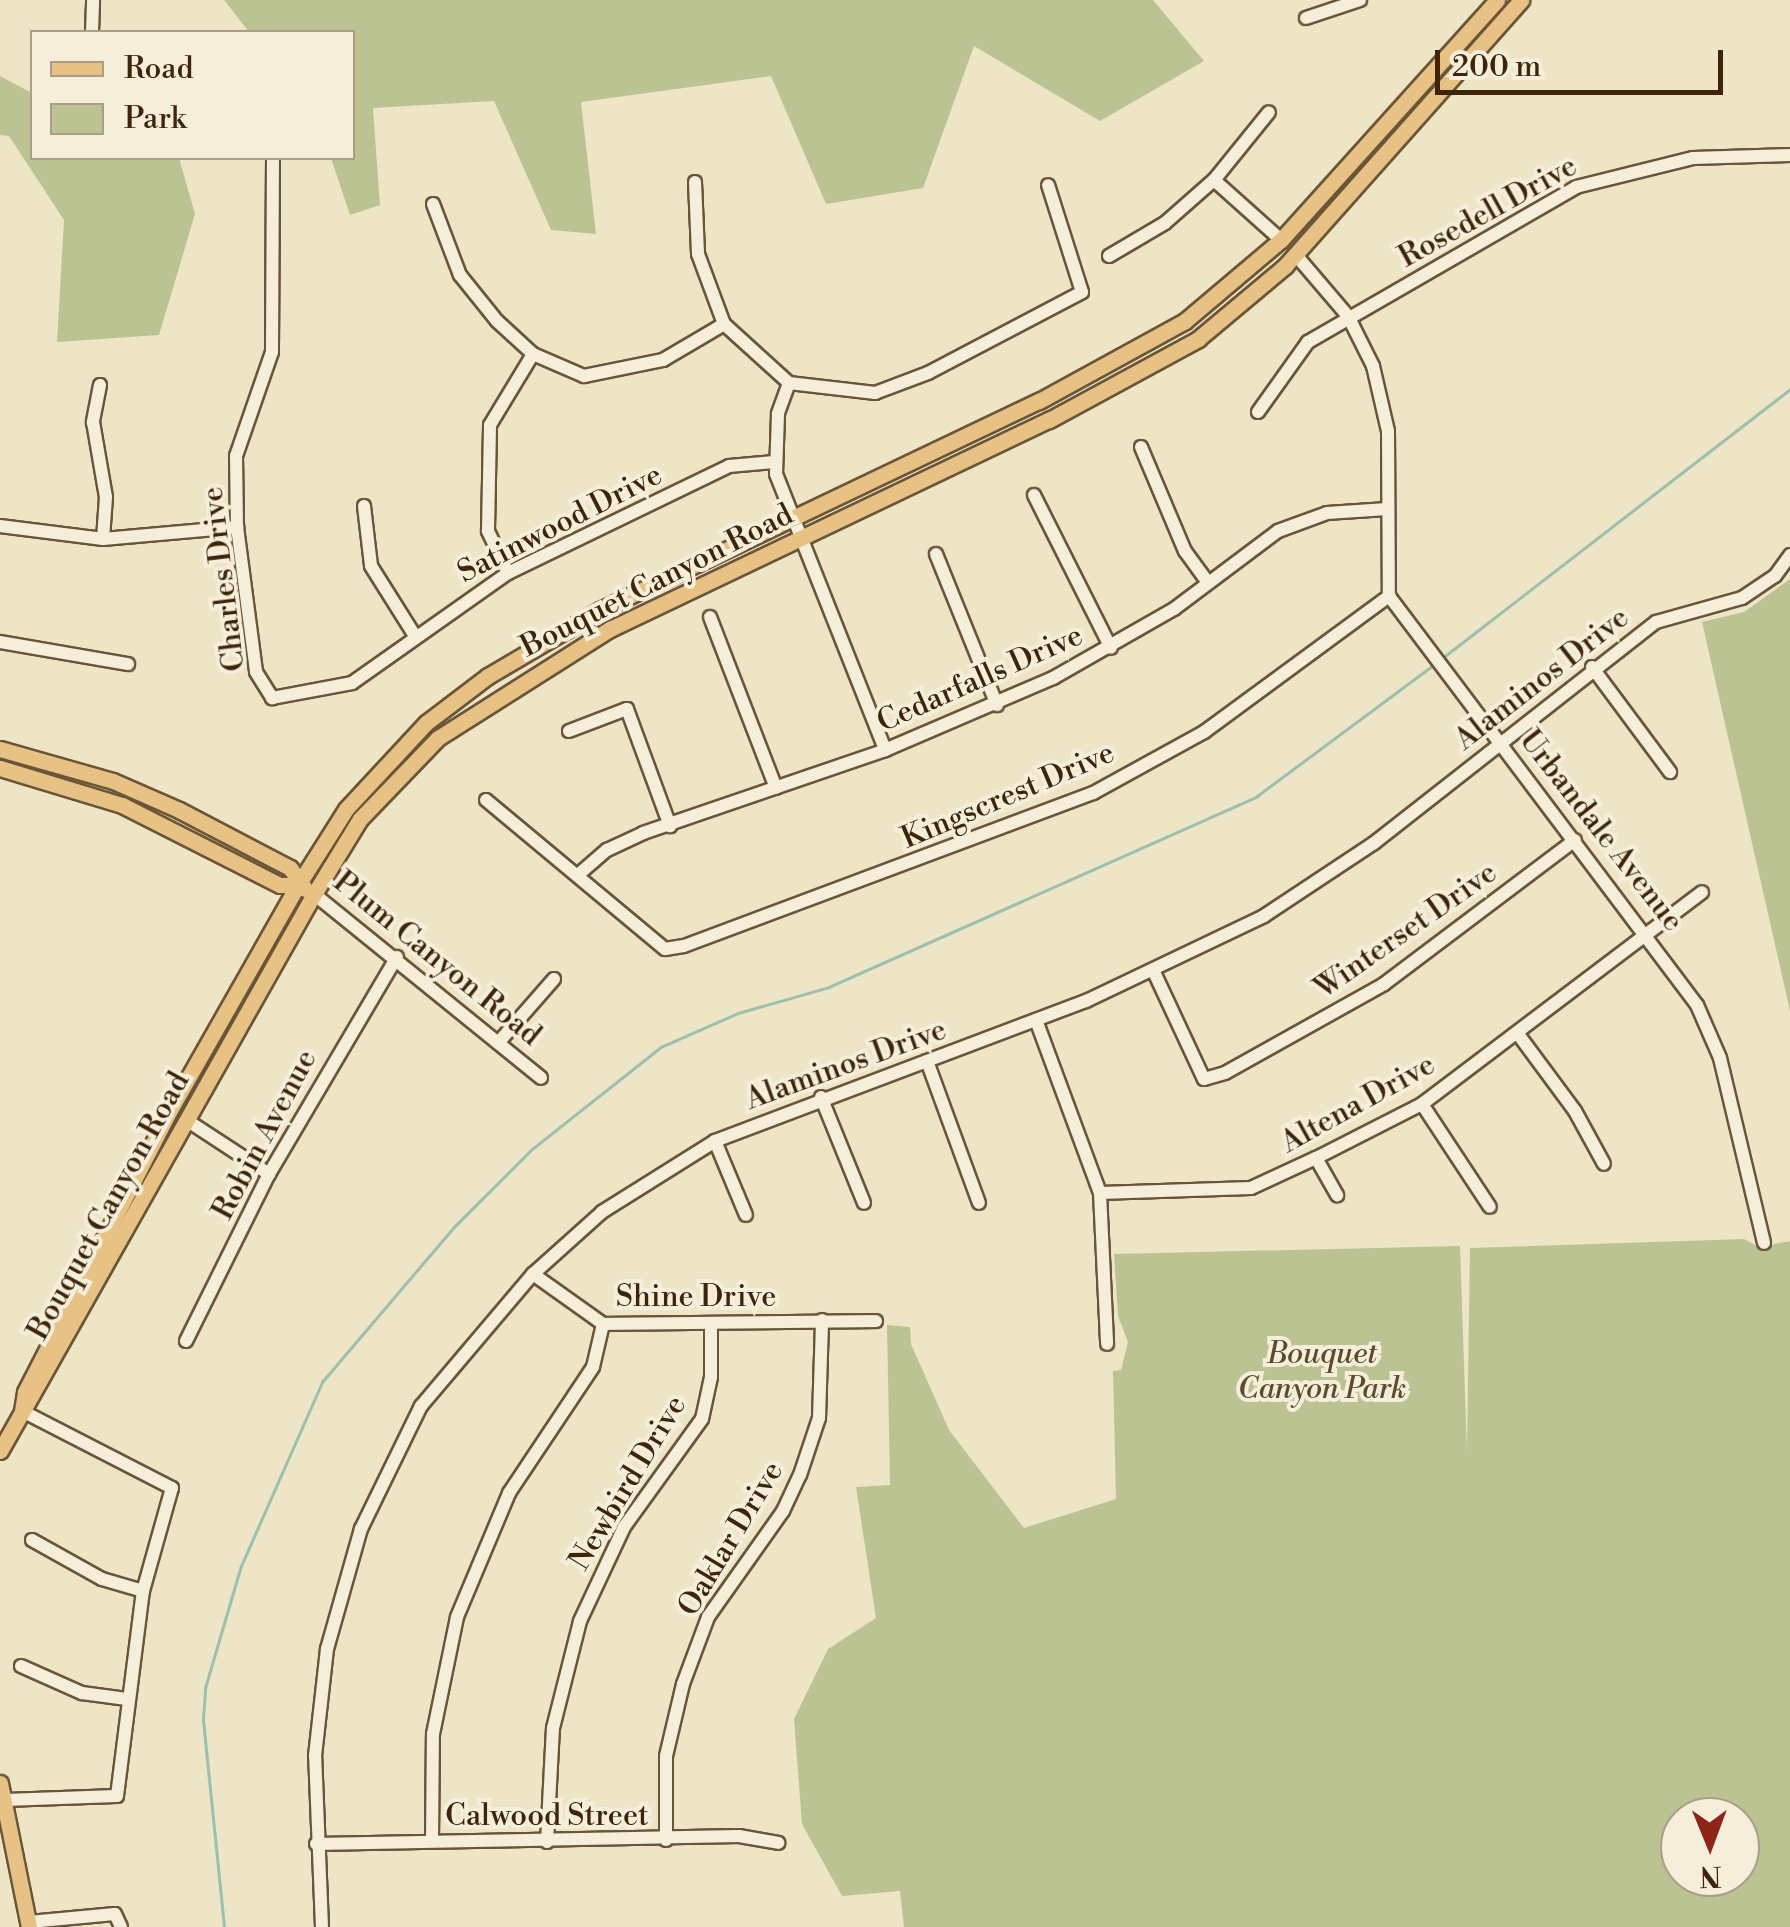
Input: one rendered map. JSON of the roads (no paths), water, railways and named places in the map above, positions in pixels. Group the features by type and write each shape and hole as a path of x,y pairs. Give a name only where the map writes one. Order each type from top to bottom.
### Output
{"main road":[{"name":"Bouquet Canyon Road","path":"22,1410 25,1392 202,1052 298,884 346,809 387,762 488,676 600,610 1132,353 1185,322 1281,240 1497,0"},
{"name":"Bouquet Canyon Road","path":"0,1451 360,819 438,738 610,629 802,540 1142,371 1198,339 1296,254 1521,0"},
{"path":"1420,116 1406,117 1467,47 1476,23"},
{"path":"1281,240 1296,254"},
{"name":"Plum Canyon Road","path":"0,749 113,781 179,810 290,868 298,884 314,894"},
{"name":"Plum Canyon Road","path":"0,768 122,805 280,885 298,884"},
{"path":"202,1052 210,1081"},
{"path":"128,1191 131,1202 144,1200"},
{"path":"0,1783 29,1925"}],"street":[{"path":"92,30 93,0"},
{"path":"1306,18 1360,0"},
{"path":"1108,256 1166,223 1214,180 1269,112"},
{"name":"Rosedell Drive","path":"1258,412 1296,353 1348,316 1576,187 1678,160 1790,154"},
{"name":"Charles Drive","path":"272,698 256,672 237,527 236,456 274,336 273,160"},
{"path":"1214,180 1281,240"},
{"path":"695,182 698,254 724,324 789,382 874,392 928,373 1082,292 1048,185"},
{"path":"432,204 460,275 533,354 584,376 622,373 662,360 724,324"},
{"path":"1296,254 1348,316 1373,366 1388,431 1389,596"},
{"path":"508,574 488,532 490,425 533,354"},
{"path":"789,382 778,414 774,462 791,518 884,750"},
{"path":"100,385 93,422 106,497 104,539"},
{"path":"1141,447 1186,551 1206,580"},
{"name":"Satinwood Drive","path":"272,698 352,683 508,574 729,466 774,462"},
{"path":"1034,495 1111,648"},
{"path":"364,506 371,566 415,636"},
{"name":"Cedarfalls Drive","path":"579,874 607,850 884,750 998,704 1111,648 1174,609 1206,580 1278,531 1328,513 1387,510"},
{"path":"0,526 104,539 237,527"},
{"path":"936,554 998,704"},
{"name":"Alaminos Drive","path":"322,1927 315,1756 327,1649 360,1529 421,1406 533,1274 602,1212 715,1142 821,1097 1036,1020 1154,972 1320,882 1592,667 1656,622 1742,598 1775,576 1790,555"},
{"name":"Urbandale Avenue","path":"1389,596 1647,932 1697,1004 1720,1058 1764,1242"},
{"name":"Kingscrest Drive","path":"579,874 665,949 1093,793 1204,732 1389,596"},
{"path":"710,616 776,788"},
{"path":"0,642 128,664"},
{"path":"1592,667 1670,772"},
{"path":"569,731 626,709 670,826"},
{"path":"486,800 579,874"},
{"name":"Winterset Drive","path":"1154,972 1204,1079 1273,1048 1384,984 1575,840"},
{"name":"Altena Drive","path":"1100,1193 1251,1188 1316,1158 1422,1104 1702,892"},
{"name":"Plum Canyon Road","path":"314,894 397,957 541,1078"},
{"name":"Robin Avenue","path":"186,1342 269,1174 397,957"},
{"path":"498,1043 554,978"},
{"path":"1036,1020 1100,1193 1107,1344"},
{"path":"1518,1034 1576,1110 1604,1164"},
{"path":"926,1061 979,1203"},
{"path":"821,1097 864,1203"},
{"path":"1422,1104 1490,1207"},
{"path":"188,1120 269,1174"},
{"path":"715,1142 746,1216"},
{"path":"1316,1158 1337,1196"},
{"name":"Shine Drive","path":"533,1274 602,1324 876,1321"},
{"name":"Oaklar Drive","path":"666,1840 666,1756 683,1684 708,1617 783,1511 800,1475 820,1418 822,1320"},
{"path":"432,1842 433,1734 457,1617 509,1493 593,1367 602,1324"},
{"name":"Newbird Drive","path":"548,1842 553,1728 580,1621 624,1527 702,1419 712,1377 711,1325"},
{"path":"4,1800 118,1796 143,1591 172,1488 22,1410"},
{"path":"32,1540 102,1580 143,1591"},
{"path":"21,1666 82,1693 127,1698"},
{"name":"Calwood Street","path":"316,1844 739,1836 778,1843"},
{"path":"29,1925 116,1914 122,1927"}],"waterway":[{"path":"1441,659 1790,389"},
{"path":"224,1927 203,1719 205,1688 241,1566 322,1382 454,1227 531,1150 661,1047 738,1013 829,987 1257,796 1435,664"}],"park label":[{"name":"Bouquet Canyon Park","path":"1322,1371"}]}
